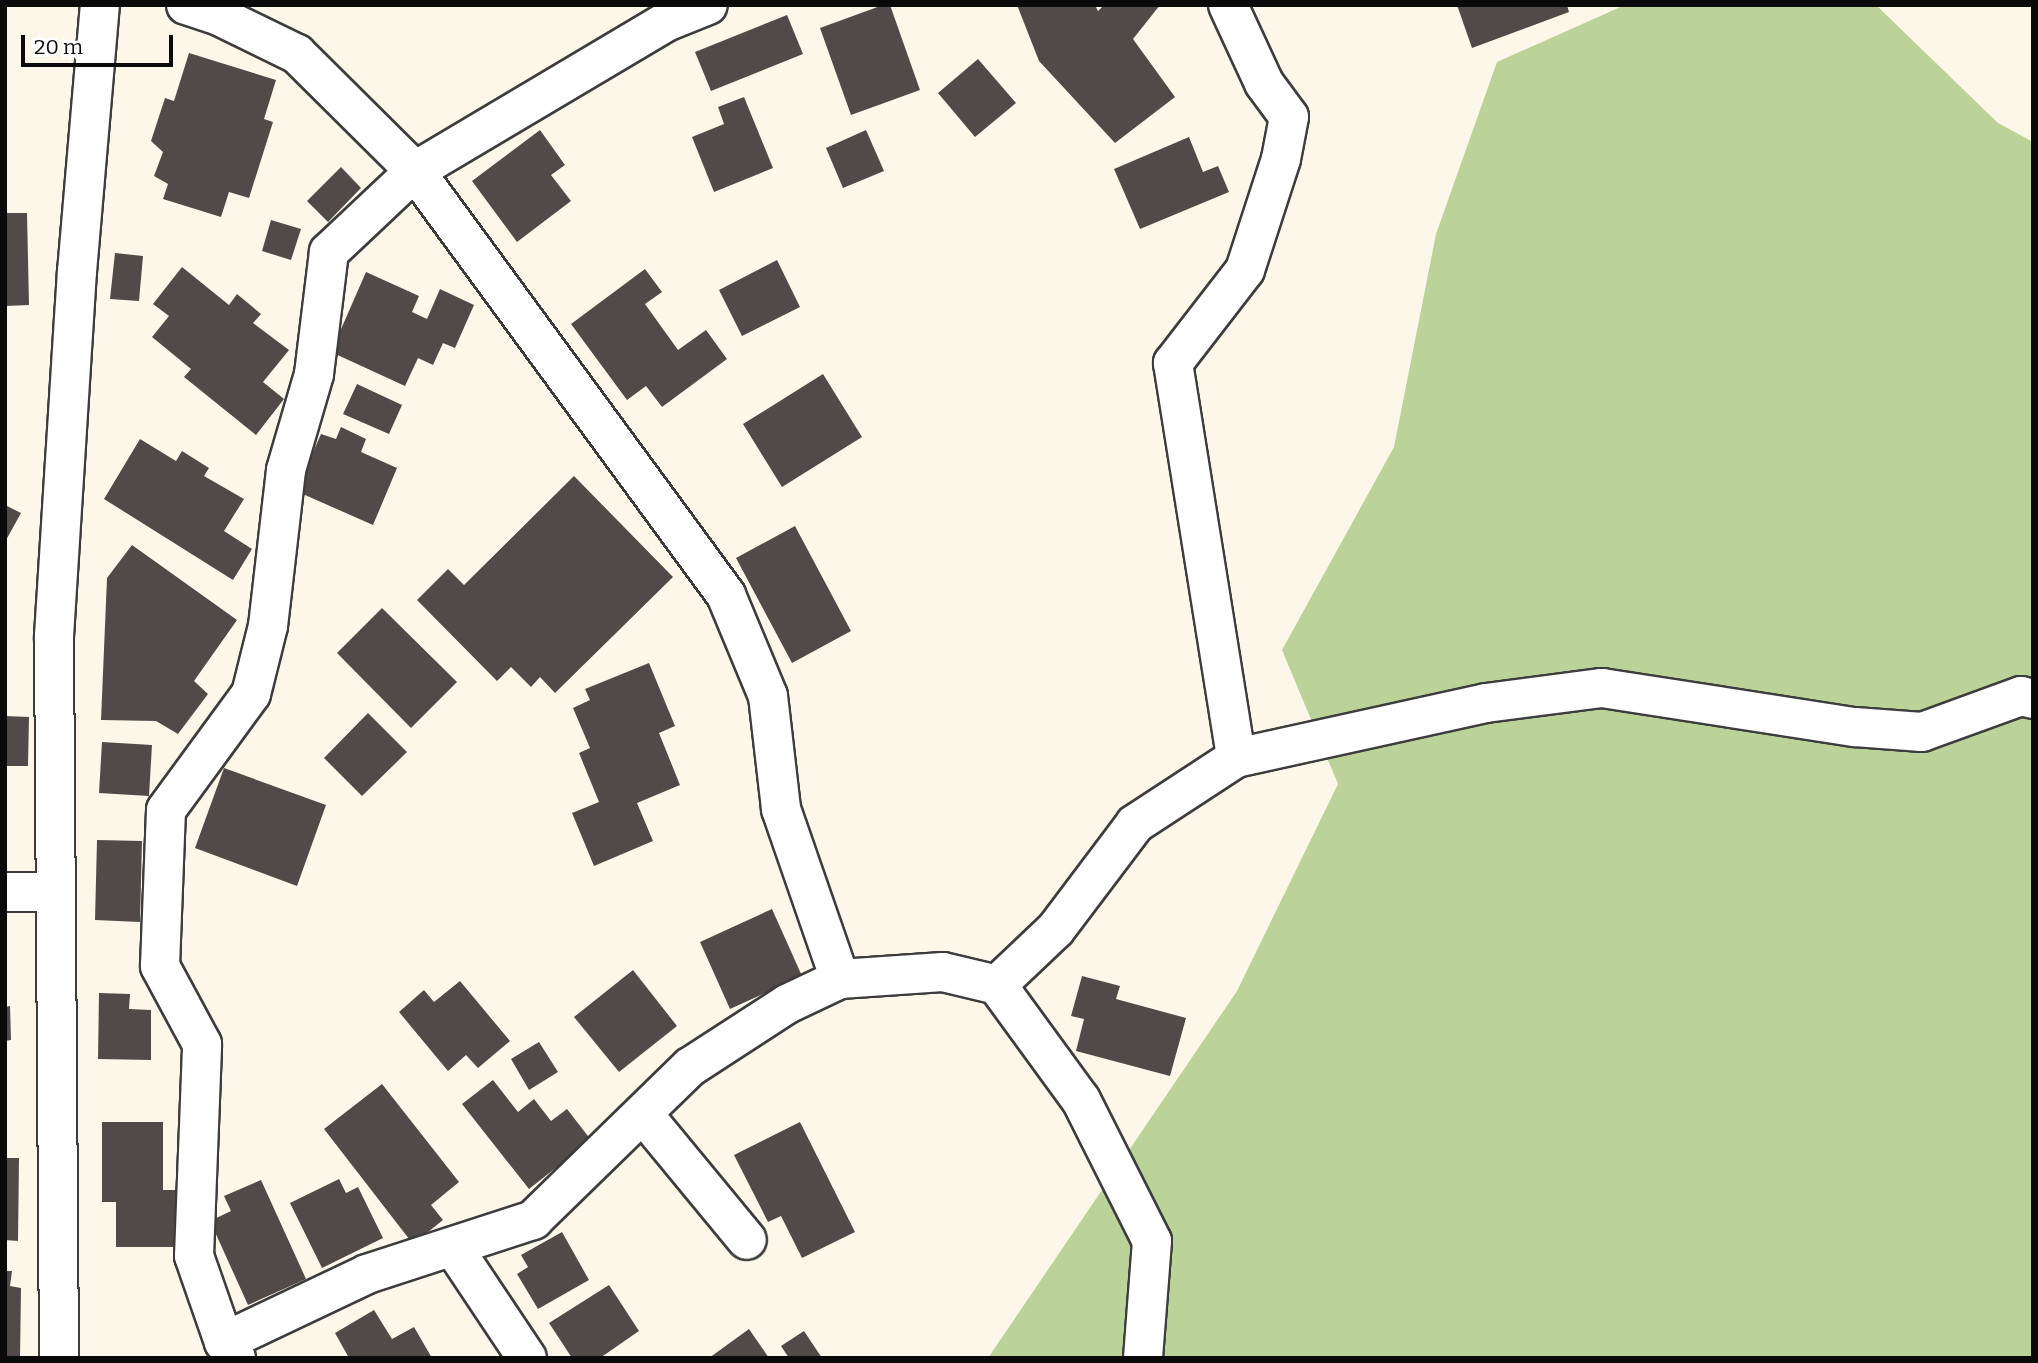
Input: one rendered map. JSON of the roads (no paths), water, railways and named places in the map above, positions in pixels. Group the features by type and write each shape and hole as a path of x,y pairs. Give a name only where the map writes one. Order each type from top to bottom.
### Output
{"street":[{"path":"59,1358 54,636 78,272 100,5"},
{"path":"186,5 219,16 297,54 415,171 726,595 768,695 781,809 840,979"},
{"path":"708,5 666,22 415,171 329,252 314,374 286,470 268,626 251,694 166,810 160,966 202,1044 194,1256 230,1350 367,1274 533,1220 691,1067 787,1004 840,979 943,972 997,985 1081,1100 1152,1241 1143,1358"},
{"path":"1228,5 1264,83 1289,117 1281,159 1245,270 1173,363 1236,758"},
{"path":"997,985 1056,929 1135,824 1236,758 1486,704 1602,688 1855,727 1922,732 2021,696 2033,699"},
{"path":"5,892 56,892"},
{"path":"643,1114 747,1240"},
{"path":"453,1247 527,1358"}]}
